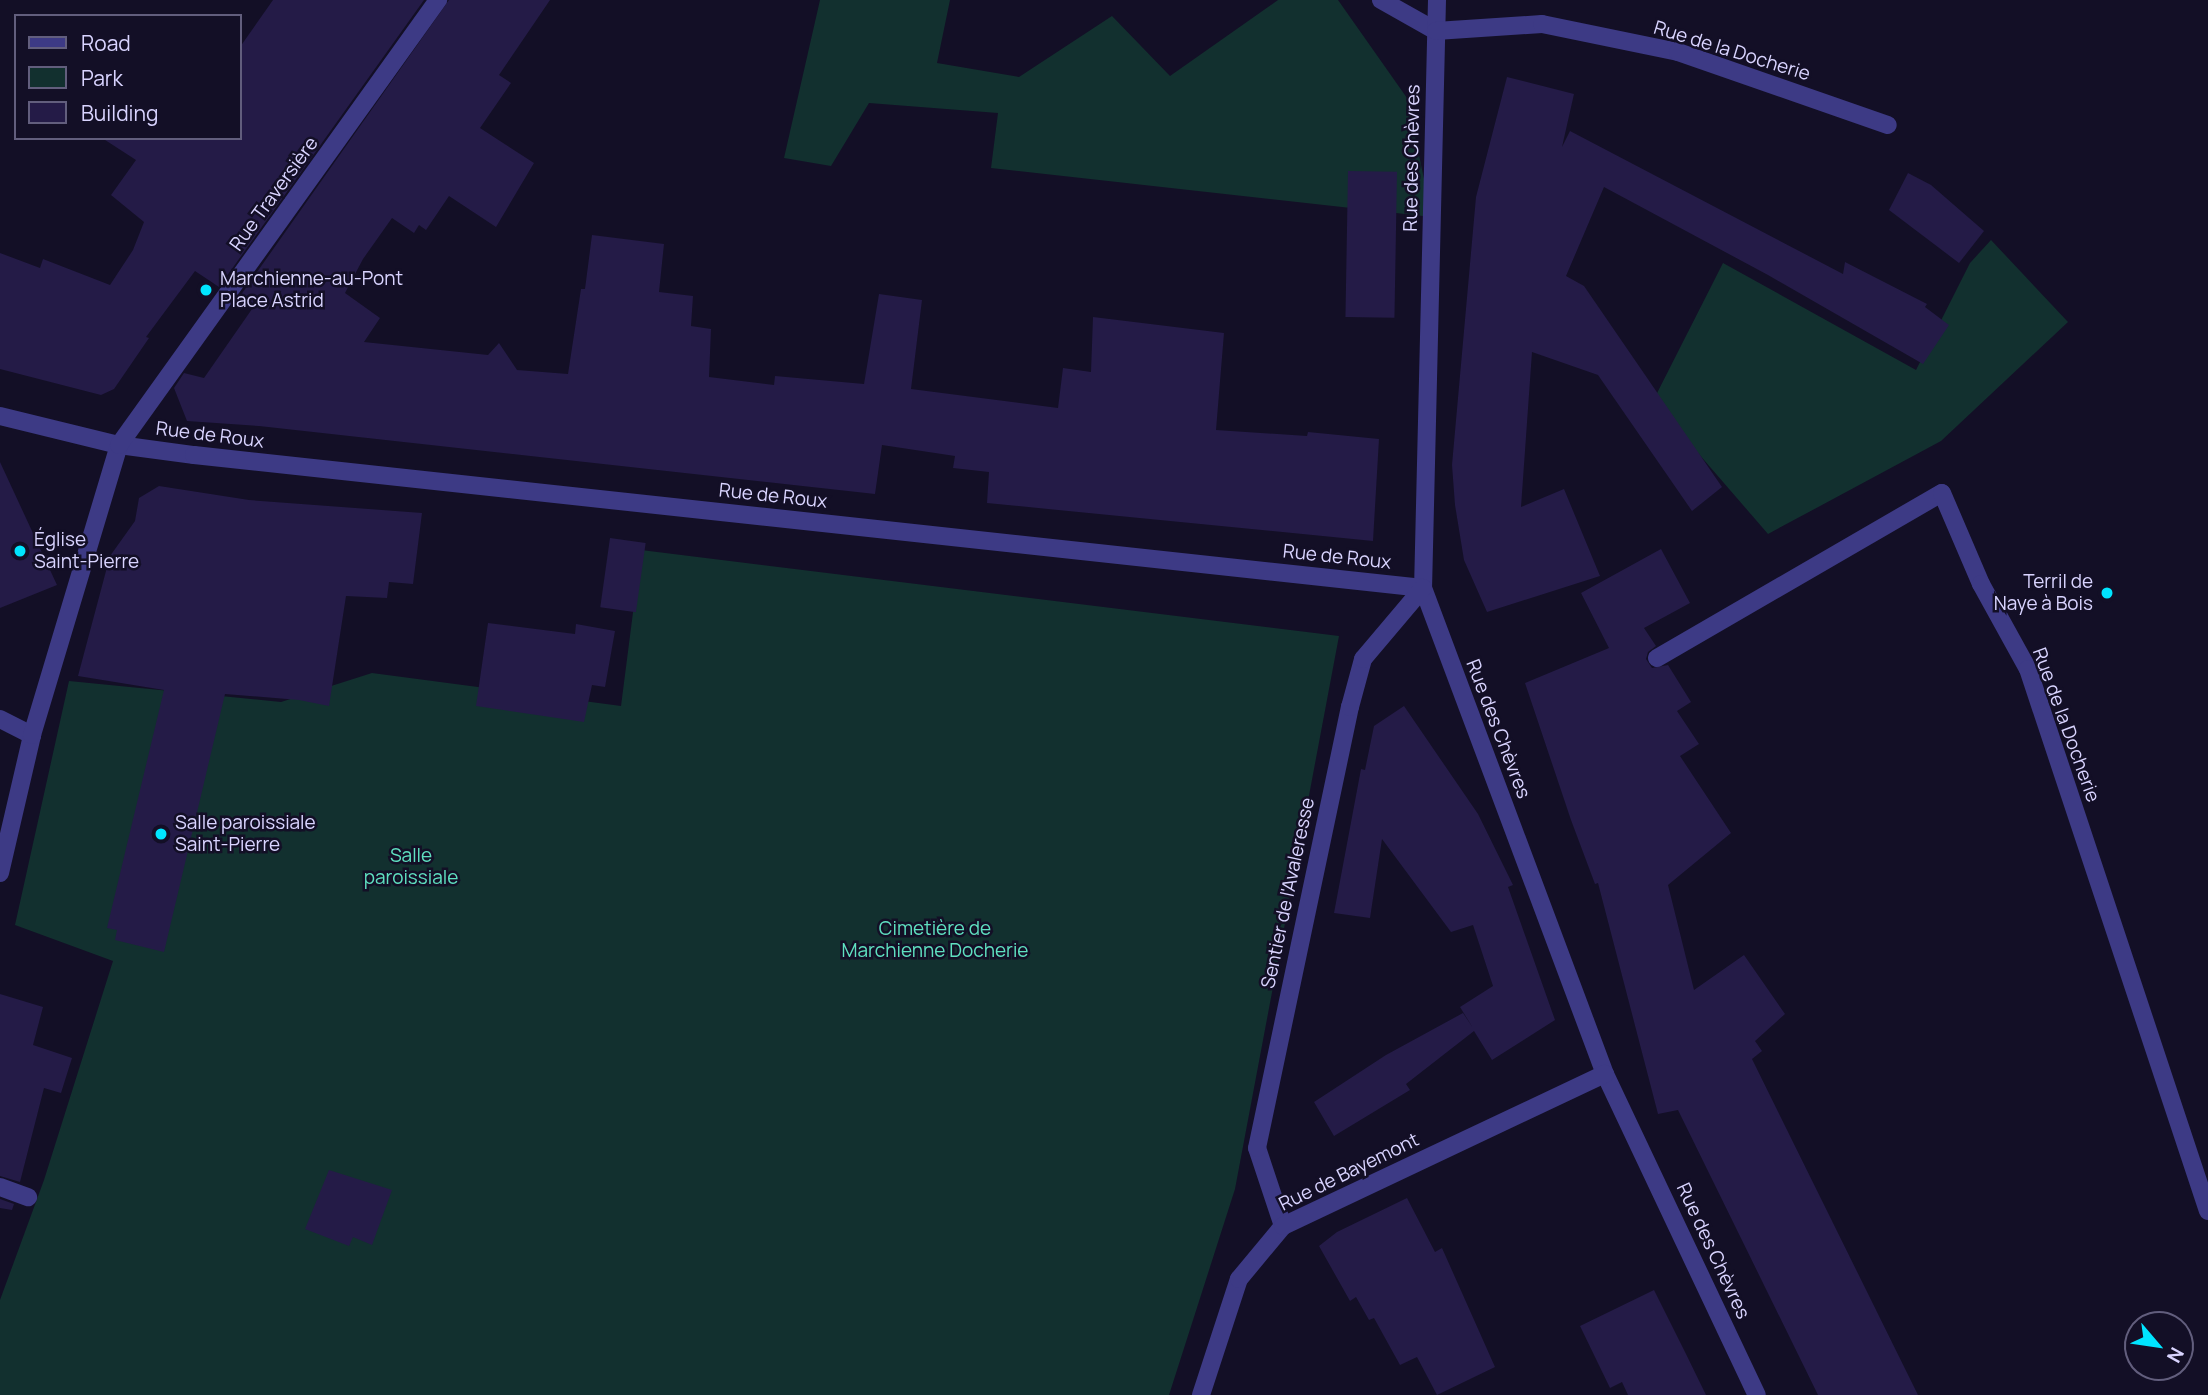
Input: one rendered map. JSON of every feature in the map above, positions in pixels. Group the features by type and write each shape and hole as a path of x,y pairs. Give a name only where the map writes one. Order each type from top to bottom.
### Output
{"street":[{"name":"Rue Traversière","path":"0,873 32,735 119,445 438,0"},
{"path":"1381,0 1436,31"},
{"name":"Rue des Chèvres","path":"1437,0 1423,588 1605,1074 1757,1395"},
{"name":"Rue de la Docherie","path":"1436,31 1542,24 1678,52 1888,125"},
{"name":"Rue de Roux","path":"0,416 119,445 1423,588"},
{"name":"Rue de la Docherie","path":"1657,657 1942,493 1981,584 2028,669 2208,1211"},
{"name":"Sentier de l'Avaleresse","path":"1283,1226 1257,1148 1350,707 1363,659 1423,588"},
{"path":"0,719 32,735"},
{"name":"Rue de Bayemont","path":"1201,1395 1238,1279 1283,1226 1605,1074"},
{"path":"0,1187 28,1197"}],"green space":[{"path":"820,0 950,0 937,63 1019,77 1112,16 1170,76 1278,0 1338,0 1407,98 1432,217 991,168 998,113 869,103 831,166 784,158"},
{"path":"1991,240 2068,322 1941,441 1768,534 1653,401 1723,263 1916,370 1970,263"},
{"name":"Cimetière de Marchienne Docherie","path":"641,550 1339,636 1235,1189 1169,1395 0,1395 0,1300 44,1180 113,961 15,925 69,681 281,702 372,673 621,706"}],"building":[{"path":"273,0 424,0 219,287 195,271 146,337 149,338 114,389 101,395 0,369 0,253 40,268 43,259 110,285 133,250 144,222 111,195 136,160 105,140 242,140 242,44"},
{"path":"449,0 550,0 499,75 511,83 480,128 534,163 496,227 449,196 426,230 419,225 414,233 392,218 363,259 345,293 380,318 364,342 488,355 499,343 517,370 568,374 581,289 585,289 592,235 664,244 659,292 693,296 691,326 711,329 709,377 774,385 775,376 864,384 879,294 922,300 911,389 1058,408 1063,368 1091,372 1093,317 1224,333 1216,430 1307,436 1308,432 1379,439 1373,541 987,503 989,472 953,468 955,456 882,445 875,494 259,426 187,421 174,388 184,373 204,378 252,309 238,299"},
{"path":"1507,77 1574,94 1562,147 1570,131 1843,274 1845,262 1927,304 1925,307 1949,325 1923,364 1768,275 1604,187 1566,276 1584,286 1722,487 1692,511 1598,375 1532,352 1521,507 1564,489 1600,576 1487,612 1464,560 1452,465 1476,197"},
{"path":"1348,171 1397,172 1394,318 1345,317"},
{"path":"1908,173 1931,185 1984,231 1959,263 1889,210"},
{"name":"Église Saint-Pierre","path":"0,462 57,585 0,608"},
{"path":"159,486 249,500 422,513 413,584 389,582 387,598 346,596 329,706 299,700 225,694 164,952 115,940 117,930 107,928 164,690 78,676 110,556 135,521 139,498"},
{"path":"610,538 646,543 636,612 600,607"},
{"path":"1661,549 1690,603 1644,628 1656,646 1648,652 1646,659 1652,668 1668,665 1691,702 1677,711 1699,744 1680,756 1731,833 1668,885 1694,990 1744,955 1785,1014 1755,1041 1762,1051 1752,1059 1918,1395 1818,1395 1678,1110 1658,1114 1598,883 1595,884 1571,820 1525,683 1609,648 1581,593"},
{"path":"488,623 575,634 576,624 615,631 605,687 592,685 584,722 476,706"},
{"path":"1404,706 1478,814 1513,885 1508,887 1555,1020 1492,1060 1474,1031 1406,1084 1410,1090 1334,1136 1314,1102 1386,1055 1463,1013 1473,1028 1460,1007 1493,986 1473,925 1451,932 1382,839 1370,918 1334,913 1361,769 1365,770 1374,726"},
{"path":"0,994 43,1007 33,1045 72,1058 61,1093 44,1088 20,1182 0,1176"},
{"path":"329,1170 392,1190 372,1245 353,1237 349,1246 305,1229"},
{"path":"1407,1198 1435,1252 1442,1248 1495,1367 1437,1395 1417,1357 1400,1365 1374,1318 1369,1320 1356,1297 1350,1301 1319,1246 1337,1232"},
{"path":"0,1199 14,1204 12,1210 0,1208"},
{"path":"1654,1290 1706,1395 1628,1395 1622,1382 1610,1388 1580,1326"}],"place":[{"name":"Marchienne-au-Pont Place Astrid","path":"206,290"},
{"name":"Église Saint-Pierre","path":"20,551"},
{"name":"Terril de Naye à Bois","path":"2107,593"},
{"name":"Salle paroissiale Saint-Pierre","path":"161,834"}],"park label":[{"name":"Salle paroissiale","path":"411,867"}]}
